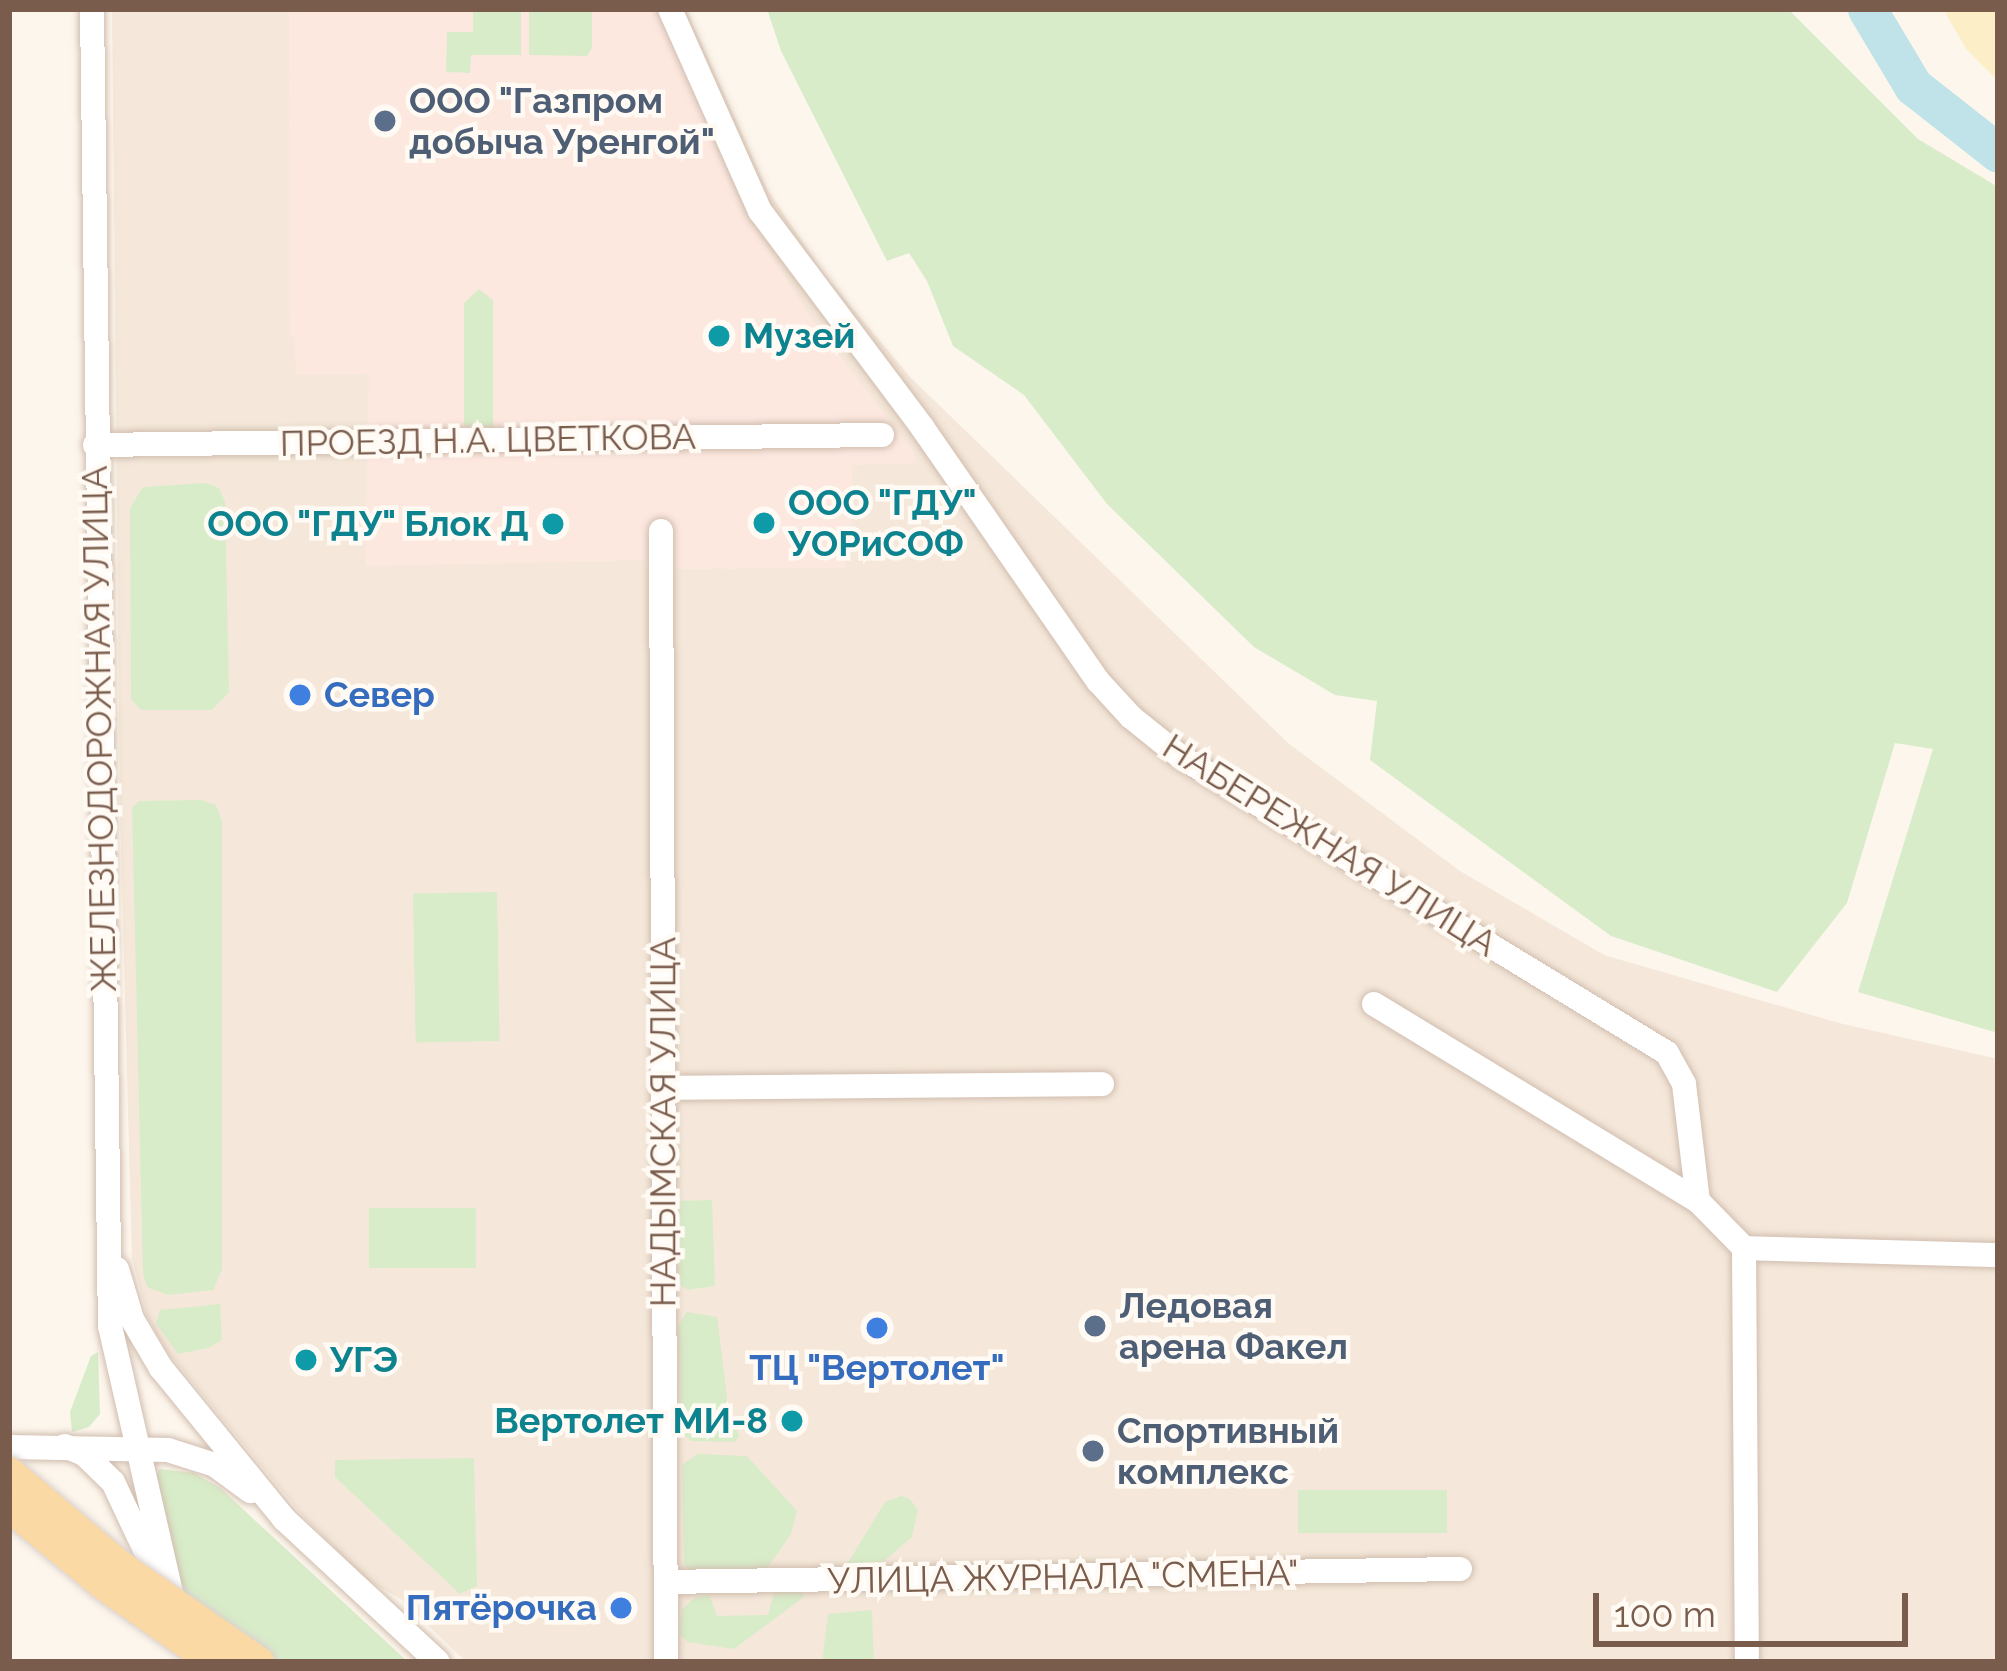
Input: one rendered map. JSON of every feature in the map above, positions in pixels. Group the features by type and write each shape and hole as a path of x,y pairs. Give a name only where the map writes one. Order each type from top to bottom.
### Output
{"main road":[{"path":"9,1472 122,1567 259,1662"},
{"path":"9,1507 105,1586 213,1662"}],"street":[{"name":"ЖЕЛЕЗНОДОРОЖНАЯ УЛИЦА","path":"92,9 106,1226 113,1351 186,1650"},
{"name":"НАБЕРЕЖНАЯ УЛИЦА","path":"670,9 760,211 1098,681 1131,717 1181,757 1667,1053 1684,1084 1698,1201"},
{"name":"ПРОЕЗД Н.А. ЦВЕТКОВА","path":"95,445 882,435"},
{"name":"НАДЫМСКАЯ УЛИЦА","path":"661,531 666,1662"},
{"path":"1374,1004 1698,1201 1744,1248 1747,1662"},
{"path":"662,1088 1102,1084"},
{"path":"106,1226 143,1342 284,1519"},
{"path":"1744,1248 1998,1255"},
{"path":"62,1445 83,1454 113,1482 186,1650"},
{"path":"9,1447 138,1446 214,1465 284,1519 438,1662"},
{"name":"УЛИЦА ЖУРНАЛА \"СМЕНА\"","path":"666,1582 1460,1569"}],"shaded area":[{"path":"112,9 686,9 767,189 824,274 911,378 1288,743 1460,871 1604,955 1839,1023 1998,1059 1998,1662 466,1662 401,1599 368,1581 302,1515 165,1349 148,1318 132,1258 120,812"},
{"name":"ООО \"Газпром добыча Уренгой\"","path":"289,9 659,9 743,211 815,324 914,452 915,463 852,465 852,536 844,537 845,568 646,569 645,560 365,566 369,374 296,375 295,337 290,337"}],"green space":[{"path":"521,9 521,55 471,55 470,73 446,72 447,32 473,32 473,11"},
{"path":"529,9 592,9 592,48 587,56 529,55"},
{"path":"767,9 1788,9 1918,139 1998,187 1998,1033 1858,992 1933,749 1895,743 1847,903 1777,992 1611,936 1370,760 1377,701 1335,695 1254,647 1107,504 1024,395 953,346 927,281 909,253 887,261 781,51"},
{"path":"479,289 493,300 493,430 464,426 464,303"},
{"path":"206,483 219,488 225,502 229,692 212,710 141,710 131,699 130,508 143,487"},
{"path":"201,800 216,805 222,821 222,1269 213,1290 168,1295 147,1287 143,1274 132,808 139,801"},
{"path":"497,892 500,1041 416,1042 413,893"},
{"path":"712,1200 715,1286 688,1290 679,1284 678,1201"},
{"path":"369,1208 476,1208 476,1268 369,1268"},
{"path":"220,1304 222,1340 208,1348 178,1354 156,1323 160,1310"},
{"path":"687,1312 717,1317 728,1406 739,1436 735,1442 691,1441 681,1432 678,1326"},
{"path":"98,1352 100,1414 89,1427 72,1432 70,1412 91,1356"},
{"path":"697,1454 747,1456 797,1511 791,1534 765,1572 692,1571 684,1565 682,1465"},
{"path":"474,1458 477,1586 460,1594 335,1477 335,1460"},
{"path":"160,1469 194,1473 220,1488 408,1662 205,1662 184,1605 155,1475"},
{"path":"1298,1490 1447,1490 1447,1533 1298,1533"},
{"path":"901,1496 918,1510 912,1537 882,1563 846,1566 885,1502"},
{"path":"774,1592 803,1592 804,1597 734,1649 688,1642 680,1635 681,1610 695,1598 709,1594 717,1616 768,1615"},
{"path":"872,1610 874,1662 822,1662 828,1614"}],"sand":[{"path":"1943,9 1998,9 1998,81 1967,50"}],"waterway":[{"path":"1867,9 1913,86 1998,153"}],"place":[{"name":"ООО \"Газпром добыча Уренгой\"","path":"385,121"},
{"name":"Музей","path":"719,336"},
{"name":"ООО \"ГДУ\" УОРиСОФ","path":"764,523"},
{"name":"ООО \"ГДУ\" Блок Д","path":"553,524"},
{"name":"Север","path":"300,695"},
{"name":"Ледовая арена Факел","path":"1095,1326"},
{"name":"ТЦ \"Вертолет\"","path":"877,1328"},
{"name":"УГЭ","path":"306,1360"},
{"name":"Вертолет МИ-8","path":"792,1421"},
{"name":"Спортивный комплекс","path":"1093,1451"},
{"name":"Пятёрочка","path":"621,1608"}]}
